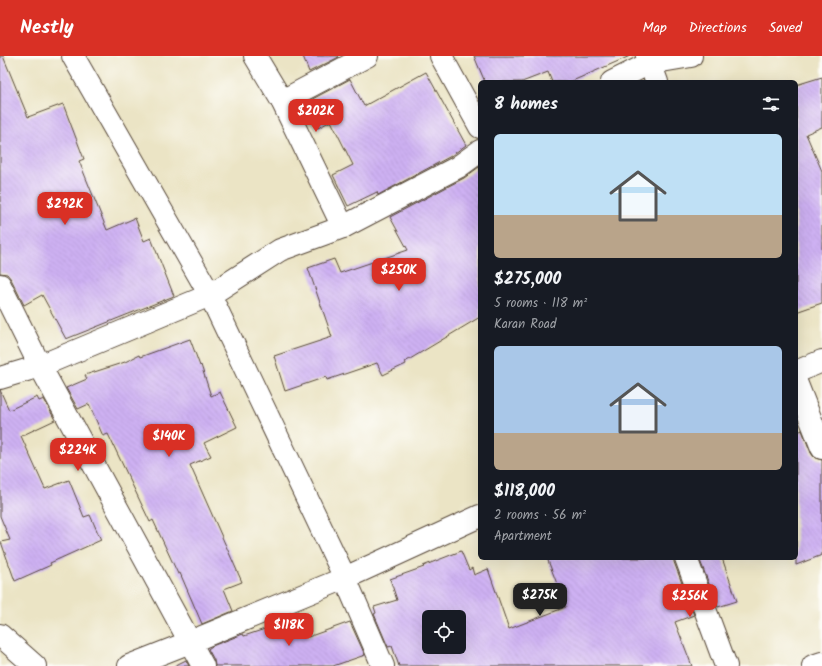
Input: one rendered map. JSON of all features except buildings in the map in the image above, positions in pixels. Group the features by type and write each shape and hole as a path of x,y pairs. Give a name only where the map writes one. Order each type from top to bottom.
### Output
{"street":[{"path":"73,56 210,295 345,578 383,666"},
{"path":"255,56 282,101 343,227"},
{"path":"282,101 368,56"},
{"path":"441,56 478,124"},
{"path":"617,80 651,67 692,56"},
{"path":"0,378 40,366 210,295 280,250 343,227 458,167 478,152"},
{"path":"0,285 40,366 203,666"},
{"path":"798,371 822,361"},
{"path":"798,387 822,448"},
{"path":"130,666 345,578 478,517"},
{"path":"687,560 726,666"},
{"path":"0,635 35,666"},
{"path":"813,666 822,663"}]}
